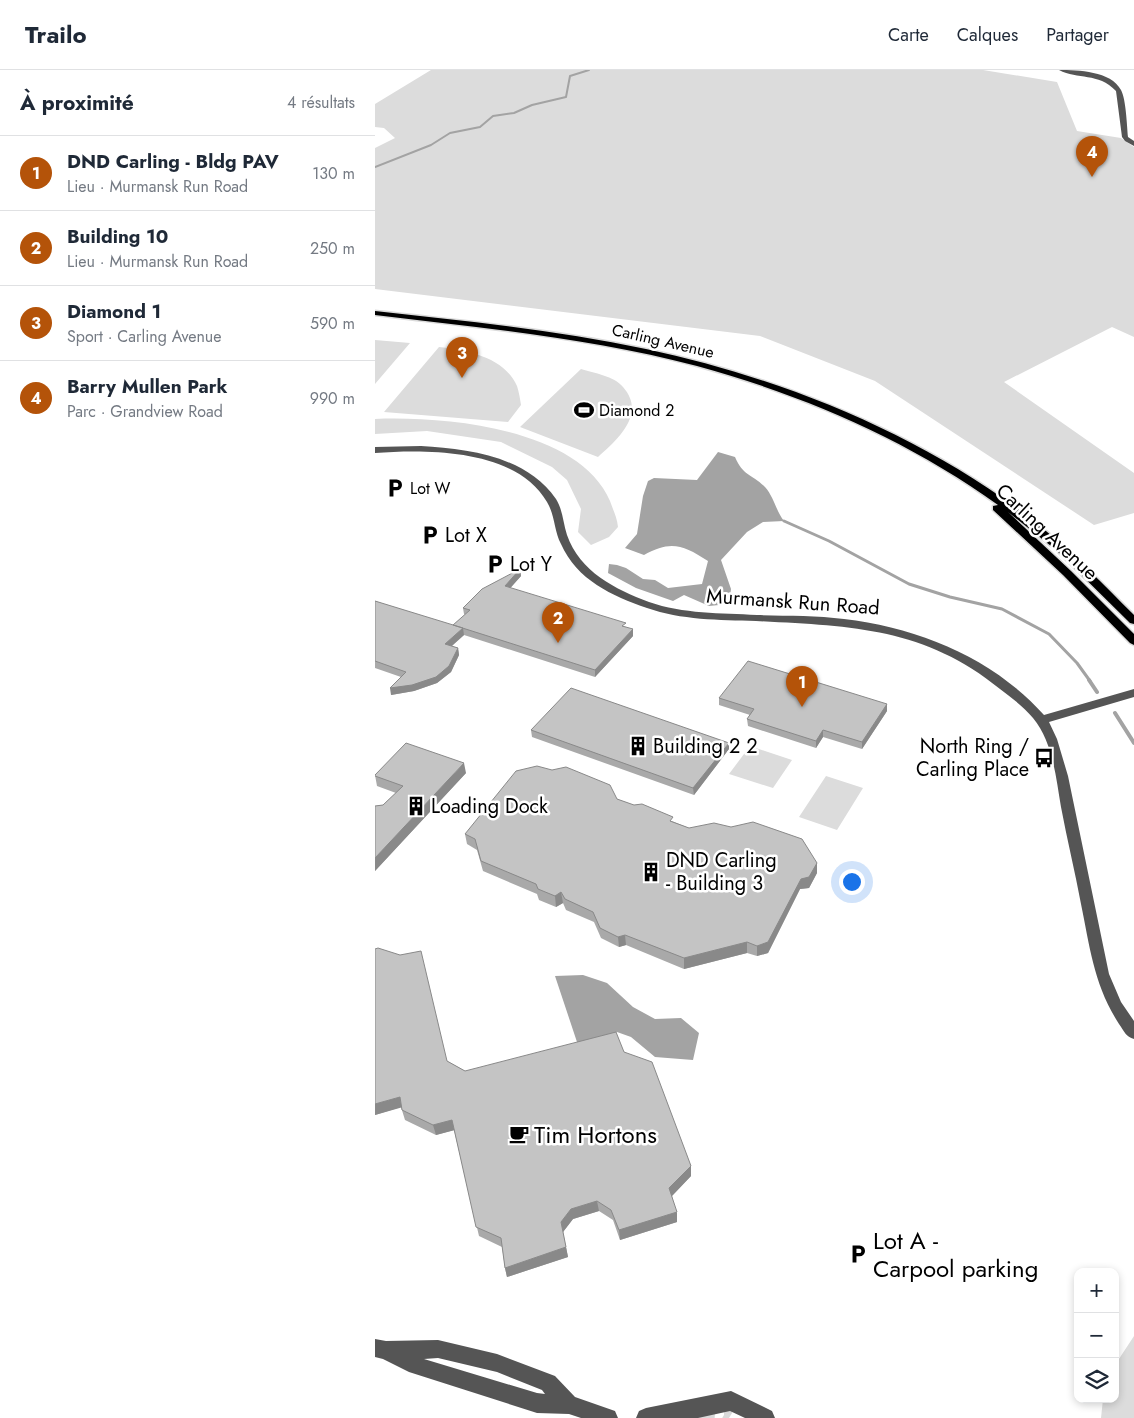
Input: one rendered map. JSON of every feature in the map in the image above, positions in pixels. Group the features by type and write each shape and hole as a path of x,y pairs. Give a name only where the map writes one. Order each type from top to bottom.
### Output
{"main road":[{"name":"Carling Avenue","path":"375,313 605,343 707,367 798,396 863,425 928,458 991,496 1037,529 1065,553 1134,621"},
{"name":"Carling Avenue","path":"928,458 974,490 1021,529 1067,572 1134,641"}],"street":[{"path":"1062,70 1092,75 1116,86 1119,91 1125,137 1133,143"},
{"name":"Murmansk Run Road","path":"375,450 417,448 447,450 478,456 519,472 533,481 551,499 563,536 571,553 588,574 610,589 642,603 672,612 845,622 904,633 944,648 980,667 1005,686 1041,720 1051,741 1060,772 1103,974 1115,1005 1134,1033"},
{"path":"1041,720 1134,693"},
{"path":"380,1349 409,1363 537,1403 569,1404 608,1418"},
{"path":"380,1349 438,1350 497,1363 548,1383 569,1404"},
{"path":"646,1418 688,1416 731,1401 765,1418"}],"shaded area":[{"path":"431,70 983,70 1057,82 1077,131 1121,138 1134,147 1134,337 1112,327 1004,382 1134,473 1134,513 1094,525 875,381 760,336 375,289 375,148 395,138 384,128 375,127 375,104"},
{"path":"375,340 410,343 375,384"},
{"path":"439,347 461,350 484,357 503,368 511,376 517,386 521,405 508,422 384,412"},
{"name":"Diamond 2","path":"581,369 603,375 619,383 630,397 632,407 631,417 627,426 598,457 520,427"},
{"path":"375,419 436,420 472,424 540,442 570,457 594,476 610,501 618,527 609,537 591,545 578,532 581,509 567,480 552,467 501,442 427,431 375,434"},
{"path":"718,452 735,457 741,468 765,487 784,521 763,522 747,532 721,560 731,589 729,604 709,606 684,595 673,601 636,588 608,573 609,564 626,568 643,579 655,580 668,588 702,584 708,561 691,551 677,546 670,546 653,550 644,555 625,548 637,534 643,496 648,481 654,478 697,480"},
{"path":"750,746 792,760 773,788 729,774"},
{"path":"826,776 863,788 837,830 799,817"},
{"path":"583,975 607,983 633,1007 655,1019 681,1018 699,1033 693,1060 655,1057 631,1037 617,1032 578,1045 555,976"},
{"path":"1134,1336 1134,1418 1101,1418 1103,1403 1119,1403 1119,1359"}],"building":[{"path":"520,569 505,586 626,623 622,626 633,629 595,670 453,625 470,610 463,608 482,589"},
{"path":"375,601 463,628 445,644 458,648 449,666 436,677 412,685 390,688 406,672 375,661"},
{"path":"748,661 887,704 862,742 823,730 816,741 747,719 754,709 719,698"},
{"name":"Building 2 2","path":"571,688 729,743 693,788 531,730"},
{"name":"Loading Dock","path":"406,743 464,763 375,858 375,806 383,805 403,786 375,775"},
{"name":"DND Carling - Building 3","path":"537,766 552,770 566,767 610,785 617,799 634,805 642,804 673,817 670,821 689,828 714,823 731,827 753,822 802,839 817,863 809,877 801,879 768,942 757,946 747,942 684,958 625,935 618,937 600,928 593,912 565,899 561,892 555,896 538,889 536,884 481,861 475,839 465,834 516,771"},
{"path":"378,948 400,955 421,951 447,1061 465,1071 616,1032 624,1052 652,1062 691,1166 669,1188 677,1212 619,1230 611,1210 597,1201 571,1209 561,1222 566,1247 505,1268 501,1238 476,1227 452,1120 433,1125 402,1110 400,1097 375,1104 375,949"}],"waterway":[{"path":"375,167 431,145 450,133 480,127 493,116 514,113 532,105 566,97 570,76 589,70"},
{"path":"784,521 829,541 909,584 950,597 1002,609 1049,634 1077,663 1090,681"},
{"path":"1089,680 1097,692"},
{"path":"1115,713 1134,743"}],"tunnel":[{"path":"698,1413 724,1415 729,1418"}],"place":[{"name":"Barry Mullen Park","path":"1092,177"},
{"name":"Diamond 1","path":"462,378"},
{"name":"Diamond 2","path":"584,410"},
{"name":"Lot W","path":"395,488"},
{"name":"Lot X","path":"430,535"},
{"name":"Lot Y","path":"495,564"},
{"name":"Building 10","path":"558,643"},
{"name":"DND Carling - Bldg PAV","path":"802,707"},
{"name":"Building 2 2","path":"638,746"},
{"name":"North Ring / Carling Place","path":"1044,758"},
{"name":"Loading Dock","path":"416,806"},
{"name":"DND Carling - Building 3","path":"651,872"},
{"name":"Tim Hortons","path":"519,1134"},
{"name":"Lot A - Carpool parking","path":"858,1254"}]}
